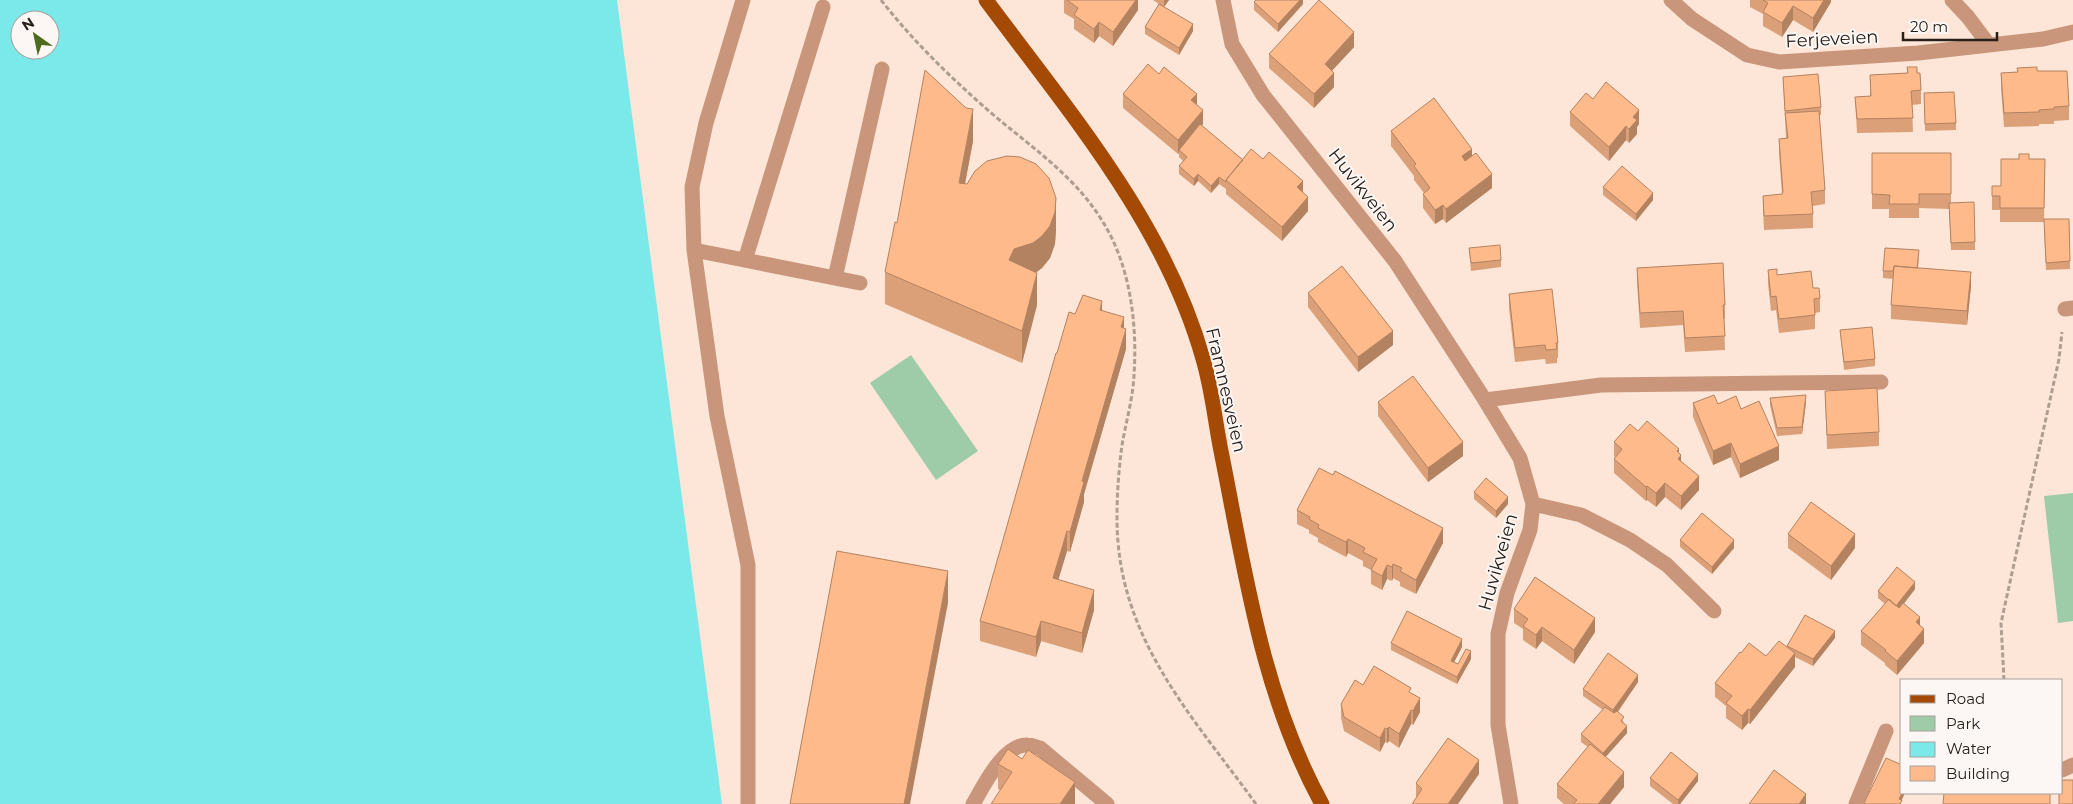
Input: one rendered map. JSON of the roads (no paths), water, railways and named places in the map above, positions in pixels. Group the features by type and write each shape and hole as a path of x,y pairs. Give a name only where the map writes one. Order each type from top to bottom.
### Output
{"main road":[{"name":"Framnesveien","path":"986,0 1097,149 1149,230 1180,290 1204,360 1260,643 1287,731 1322,804"}],"street":[{"path":"743,0 706,123 692,187 694,250 717,416 748,565 748,804"},
{"name":"Huvikveien","path":"1223,0 1232,44 1263,94 1395,261 1486,400 1520,458 1533,504 1530,530 1507,593 1498,634 1498,724 1511,804"},
{"name":"Ferjeveien","path":"1671,0 1692,19 1747,55 1780,62 1918,53 2043,39 2073,32"},
{"path":"1952,0 1968,17 1989,45"},
{"path":"746,260 823,7"},
{"path":"835,278 882,68"},
{"path":"694,250 860,283"},
{"path":"1486,400 1601,385 1882,382"},
{"path":"1533,504 1581,515 1630,540 1667,565 1714,611"},
{"path":"1856,804 1886,731"},
{"path":"973,804 997,764 1016,747 1027,745 1040,748 1107,804"}],"water":[{"path":"0,0 617,0 722,804 0,804"}]}
